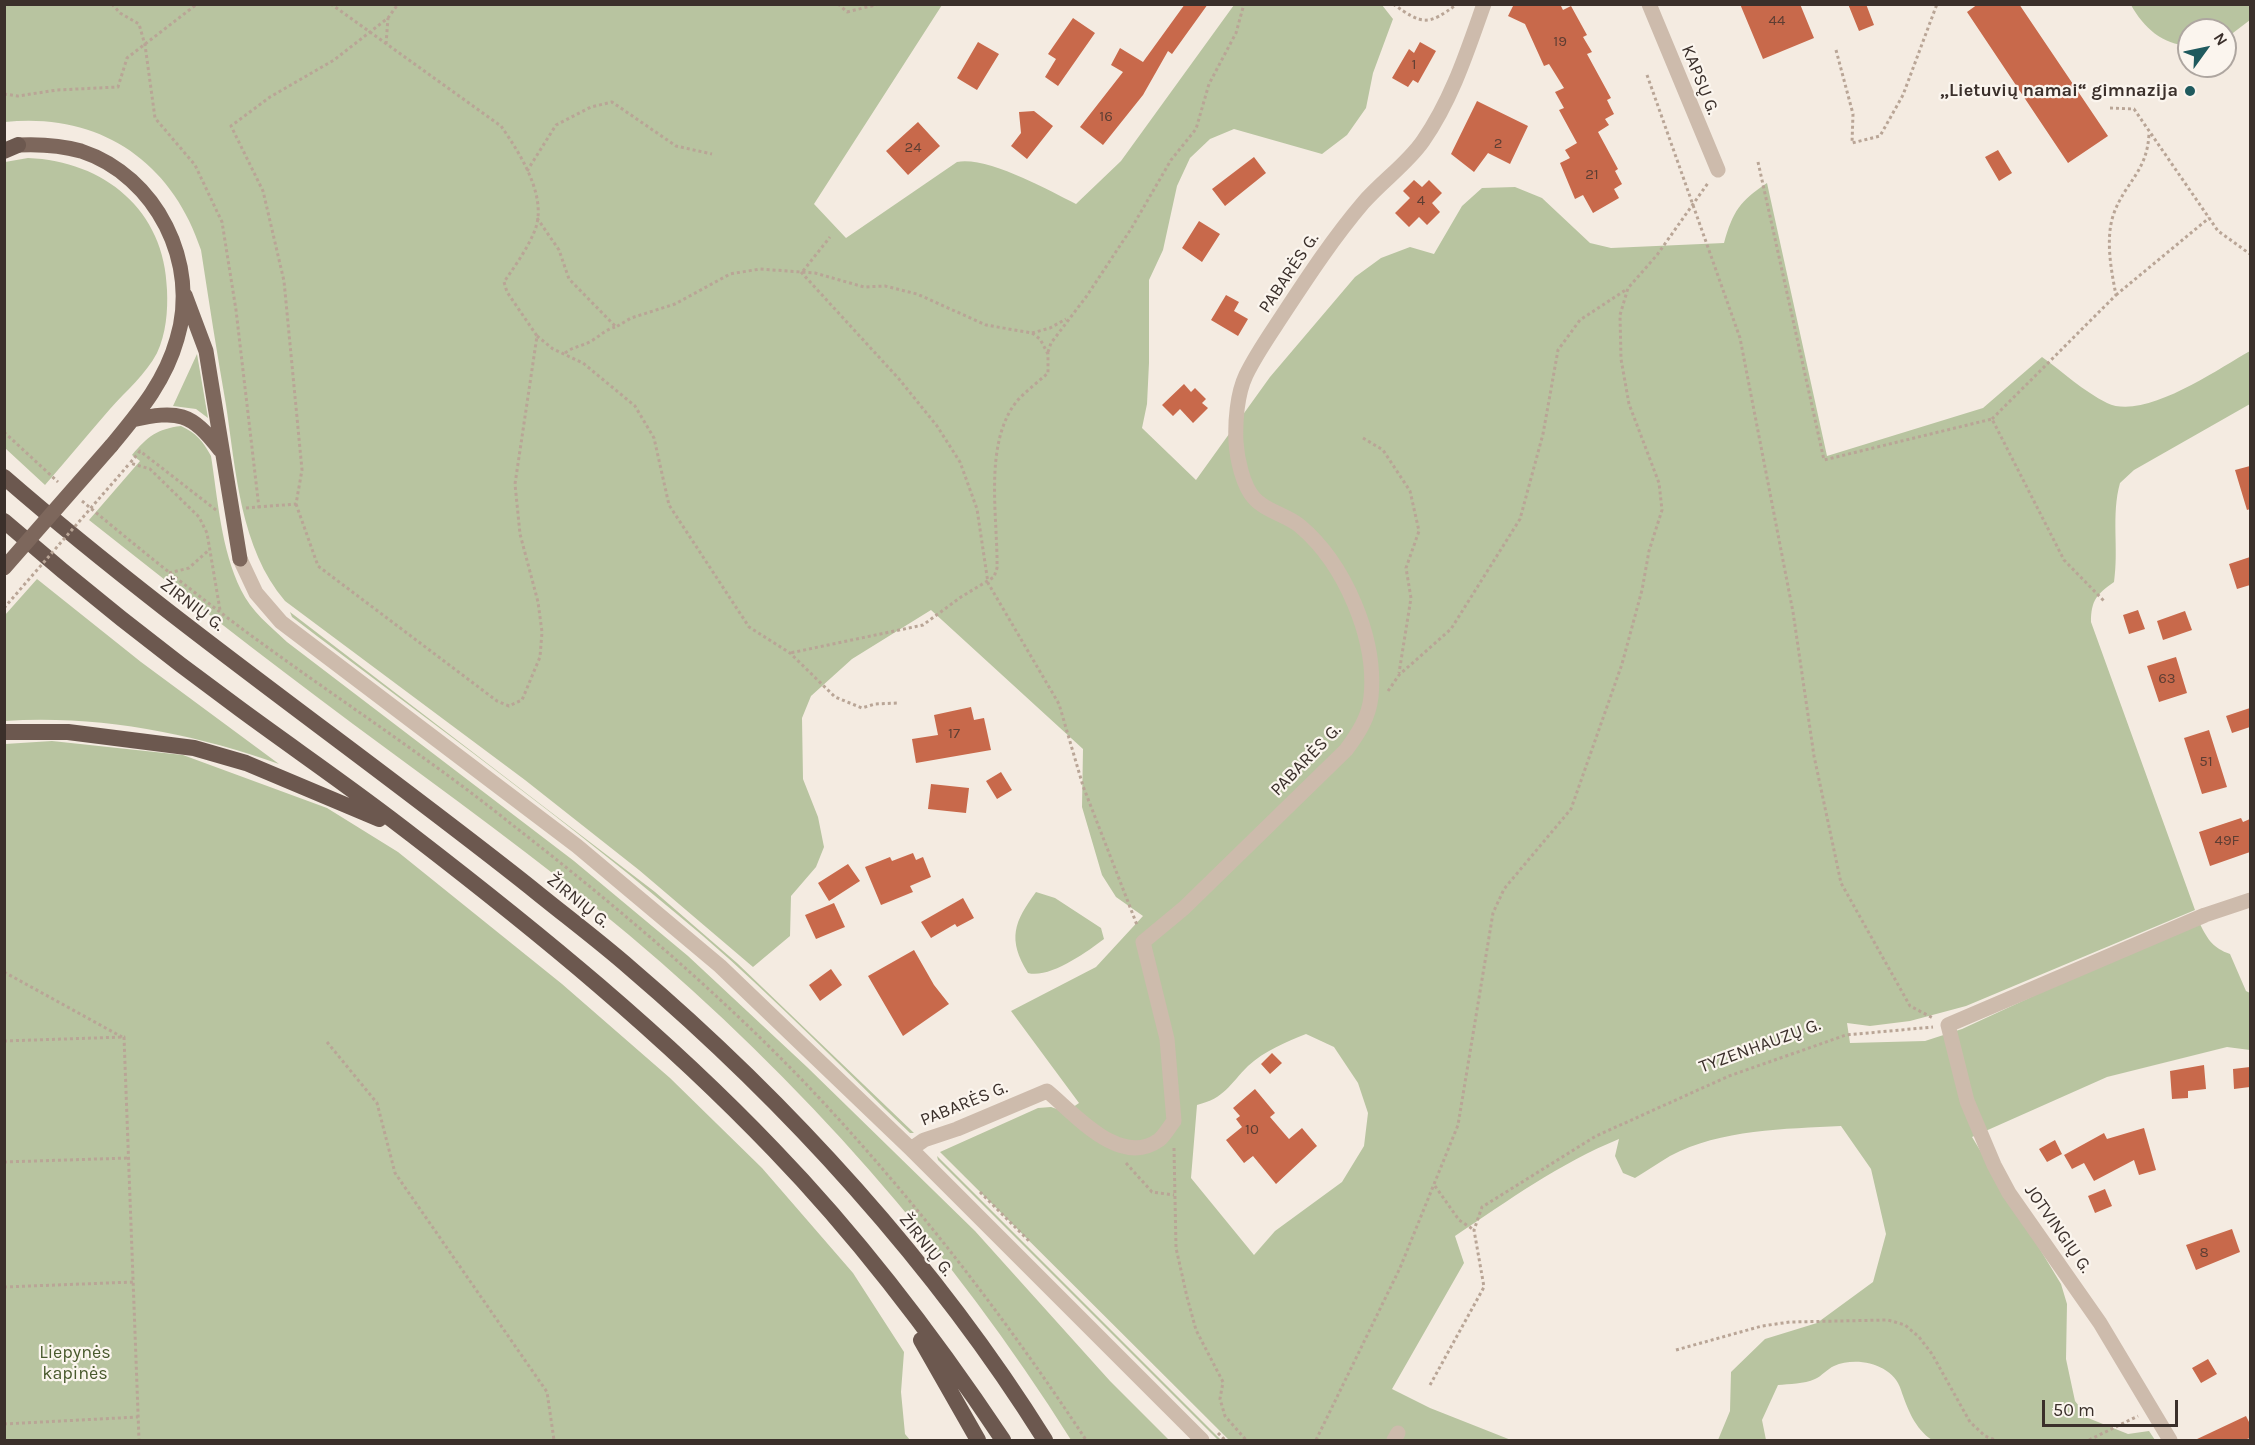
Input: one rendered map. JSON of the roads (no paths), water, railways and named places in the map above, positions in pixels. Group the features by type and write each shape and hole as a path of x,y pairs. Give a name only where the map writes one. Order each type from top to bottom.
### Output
{"highway":[{"name":"ŽIRNIŲ G.","path":"4,477 84,546 152,600 469,839 630,967 725,1054 787,1115 852,1185 917,1263 986,1354 1045,1440"},
{"path":"4,521 64,573 236,706 409,832 609,993 702,1078 775,1150 834,1215 894,1289 1002,1440"},
{"path":"4,732 68,732 194,748 290,780 409,832"},
{"path":"894,1289 978,1440"}],"main road":[{"path":"9,147 49,145 81,152 108,164 133,182 166,226 179,260 184,293 206,351 240,560"},
{"path":"4,568 151,398 171,358 178,336 184,293"},
{"path":"132,420 163,415 187,417 205,430 221,452"}],"street":[{"name":"PABARĖS G.","path":"911,1149 924,1140 957,1129 1047,1091 1112,1144 1133,1149 1158,1140 1174,1121 1167,1039 1143,942 1210,883 1346,750 1361,729 1371,698 1371,657 1363,623 1344,584 1322,550 1300,526 1254,499 1246,485 1236,443 1240,393 1246,376 1273,330 1333,242 1364,202 1421,144 1437,120 1456,83 1484,4"},
{"name":"KAPSŲ G.","path":"1649,4 1718,170"},
{"path":"240,560 256,593 280,622 586,854 720,966 911,1149 1202,1440"},
{"name":"JOTVINGIŲ G.","path":"2169,1440 2153,1408 2100,1323 2009,1193 1967,1101 1948,1025 2205,915 2250,900"}],"place":[{"name":"„Lietuvių namai“ gimnazija","path":"2190,91"}],"park label":[{"name":"Liepynės kapinės","path":"75,1363"}]}
